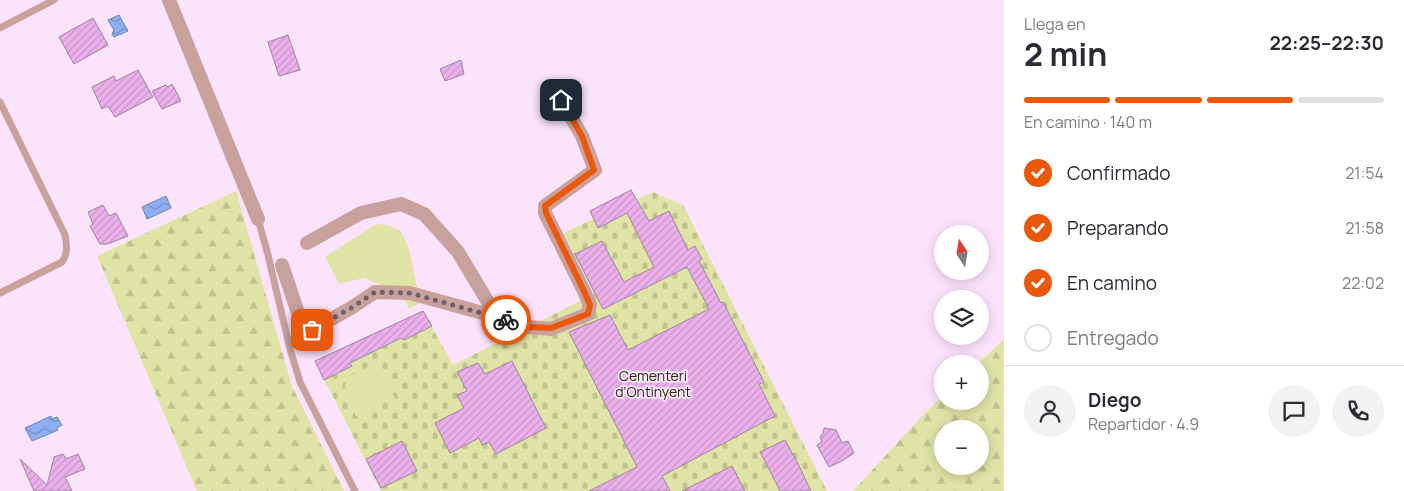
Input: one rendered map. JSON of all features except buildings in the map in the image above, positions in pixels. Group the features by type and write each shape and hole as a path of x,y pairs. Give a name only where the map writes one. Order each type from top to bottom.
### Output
{"street":[{"path":"169,0 258,220"},
{"path":"282,265 301,322 312,330 375,292 410,293 530,327 551,328 588,314 590,305 546,213 545,206 594,170 582,136 561,100"},
{"path":"307,243 362,213 401,204 424,214 458,252 497,317"}],"lane":[{"path":"0,28 54,0"},
{"path":"0,102 65,235 67,246 66,255 62,262 0,293"},
{"path":"258,220 300,382 355,491"}],"green space":[{"path":"236,191 292,386 344,491 197,491 97,256"},
{"name":"Cementeri d'Ontinyent","path":"653,192 683,205 827,491 381,491 315,361 423,311 453,365 594,294 563,233"},
{"path":"376,224 388,225 401,231 409,249 417,287 423,302 409,309 402,294 364,278 339,284 325,257"},
{"path":"1004,339 1004,491 853,491 934,405 934,410 989,410 989,355 987,355"},
{"path":"376,363 395,398 356,416 346,394 345,384 352,375"}],"water":[{"path":"119,15 128,31 114,37 112,34 114,30 108,20"},
{"path":"166,196 171,208 147,219 142,207"},
{"path":"51,416 52,419 57,417 62,425 57,428 58,430 32,441 25,428"}],"way so far":[{"path":"312,330 375,292 410,293 506,320"}],"route":[{"path":"506,320 530,327 551,328 588,314 590,305 550,224 545,206 594,170 582,136 561,100"}]}
